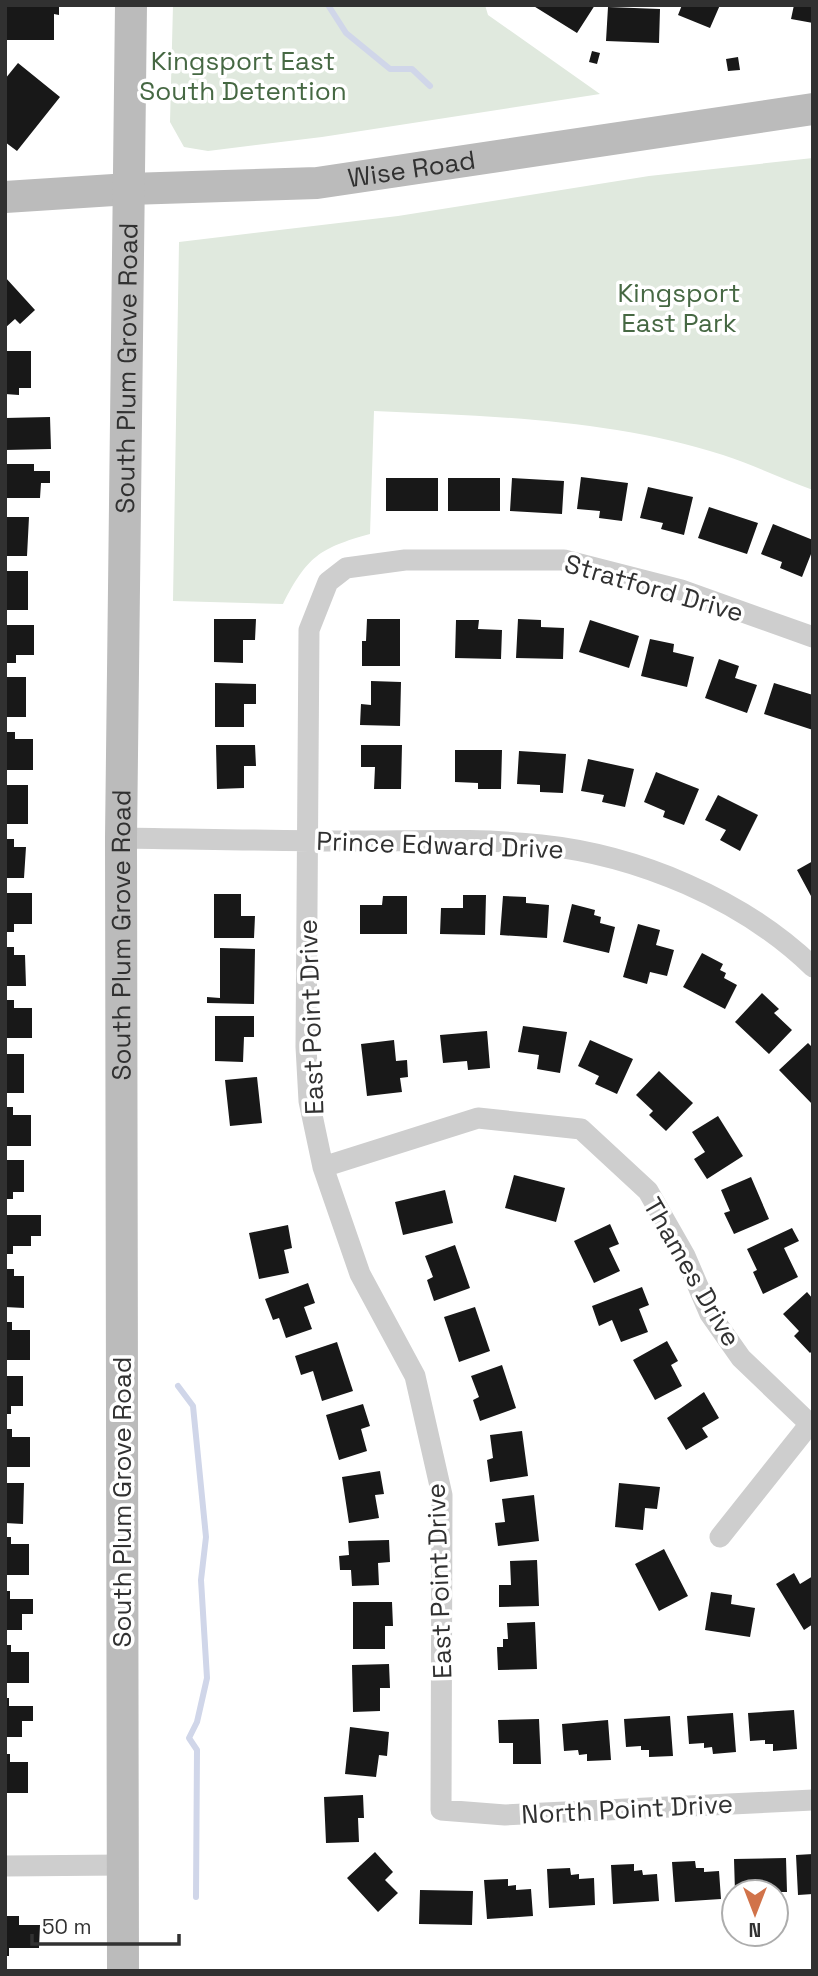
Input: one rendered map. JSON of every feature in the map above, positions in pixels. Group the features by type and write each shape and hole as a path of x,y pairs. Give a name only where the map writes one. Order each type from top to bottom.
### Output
{"street":[{"name":"South Plum Grove Road","path":"123,1971 121,838 131,5"},
{"name":"Wise Road","path":"5,197 129,189 317,183 813,109"},
{"name":"Stratford Drive","path":"328,582 346,569 405,560 564,560 681,590 813,637"},
{"name":"East Point Drive","path":"328,582 309,630 308,1087 323,1167 360,1274 415,1376 442,1495 441,1811"},
{"name":"Prince Edward Drive","path":"121,838 526,843 559,847 621,861 710,896 755,922 813,967"},
{"name":"Thames Drive","path":"323,1167 478,1118 581,1129 648,1191 685,1255 710,1314 741,1358 811,1426"},
{"path":"720,1536 811,1426"},
{"name":"North Point Drive","path":"441,1811 505,1815 813,1800"},
{"path":"5,1866 123,1865"}],"green space":[{"name":"Kingsport East South Detention","path":"173,5 485,5 488,15 600,94 322,137 208,151 184,147 170,122"},
{"name":"Kingsport East Park","path":"813,158 813,490 723,455 638,434 550,421 374,411 370,534 338,544 316,557 300,575 283,604 173,601 179,242 398,216 649,176"}],"building":[{"path":"5,5 59,5 59,15 54,14 54,40 5,40"},
{"path":"532,5 595,5 577,33"},
{"path":"682,5 720,5 710,28 678,15"},
{"path":"794,5 813,5 813,23 791,19"},
{"path":"608,7 660,9 659,43 606,41"},
{"path":"592,51 600,53 597,64 589,62"},
{"path":"738,57 740,70 728,71 726,59"},
{"path":"18,63 60,97 17,151 5,142 5,79"},
{"path":"5,277 35,310 20,324 15,319 5,328"},
{"path":"5,351 31,351 31,388 19,388 19,395 5,394"},
{"path":"50,417 51,449 5,450 5,418"},
{"path":"5,464 34,464 34,471 50,471 50,483 41,483 40,498 5,498"},
{"path":"581,477 628,483 622,521 599,518 600,511 577,509"},
{"path":"386,478 438,478 438,511 386,511"},
{"path":"448,478 500,478 500,511 448,511"},
{"path":"512,478 564,481 562,514 510,511"},
{"path":"648,487 693,497 684,535 661,529 663,523 640,518"},
{"path":"709,507 758,523 747,554 698,538"},
{"path":"5,517 29,517 27,556 5,556"},
{"path":"773,524 813,540 813,549 802,577 780,568 782,562 761,554"},
{"path":"5,571 28,571 28,610 5,610"},
{"path":"214,619 256,619 255,640 243,640 243,663 214,662"},
{"path":"367,619 400,619 400,666 362,666 362,641 366,641"},
{"path":"518,619 541,620 541,627 564,628 563,659 516,658"},
{"path":"456,620 479,620 478,629 502,630 501,659 455,658"},
{"path":"590,620 639,636 629,668 579,652"},
{"path":"5,625 34,625 34,655 16,655 16,663 5,663"},
{"path":"650,639 674,644 673,652 694,657 687,687 641,676"},
{"path":"719,659 739,666 735,678 757,685 747,713 705,698"},
{"path":"5,677 26,677 26,717 5,717"},
{"path":"371,681 401,682 400,726 360,725 361,704 371,705"},
{"path":"215,683 256,684 256,704 244,704 244,727 215,727"},
{"path":"774,683 813,695 813,730 764,714"},
{"path":"5,732 15,732 15,739 33,739 33,770 5,770"},
{"path":"216,745 255,745 256,766 244,766 244,788 217,789"},
{"path":"361,745 402,745 401,789 374,789 375,767 361,767"},
{"path":"455,750 502,750 501,789 478,789 478,783 455,782"},
{"path":"519,751 566,754 563,793 540,792 540,785 517,784"},
{"path":"588,759 634,769 625,807 602,802 604,795 581,791"},
{"path":"656,772 699,789 684,825 663,817 665,811 644,802"},
{"path":"5,785 28,785 28,824 5,824"},
{"path":"718,795 758,815 740,851 720,840 726,830 705,820"},
{"path":"5,839 14,839 14,847 26,847 24,878 5,878"},
{"path":"813,861 813,895 811,896 797,870"},
{"path":"5,893 32,893 32,924 14,924 14,932 5,932"},
{"path":"214,894 241,894 241,916 255,916 254,938 214,938"},
{"path":"463,895 486,895 485,935 440,934 441,908 463,908"},
{"path":"383,896 407,896 407,934 360,934 360,905 382,905"},
{"path":"503,896 526,897 526,903 549,905 547,938 500,935"},
{"path":"572,904 595,910 594,915 601,917 600,923 615,927 609,953 563,942"},
{"path":"638,924 660,930 656,945 674,950 667,976 650,972 647,984 623,977"},
{"path":"5,947 14,947 14,955 25,955 26,986 5,986"},
{"path":"220,948 255,949 254,1004 207,1003 207,997 220,998"},
{"path":"702,953 723,964 720,970 726,973 724,978 737,985 725,1009 683,987"},
{"path":"762,993 779,1009 774,1013 792,1030 769,1054 735,1022"},
{"path":"5,1000 14,1000 14,1008 32,1008 32,1038 5,1038"},
{"path":"215,1016 254,1016 254,1037 244,1037 243,1062 215,1061"},
{"path":"523,1026 567,1032 560,1073 537,1069 539,1055 518,1052"},
{"path":"487,1031 490,1068 468,1070 467,1061 443,1063 440,1035"},
{"path":"394,1040 396,1061 407,1060 408,1077 400,1078 402,1092 367,1096 361,1044"},
{"path":"590,1040 633,1059 617,1094 595,1084 599,1076 578,1066"},
{"path":"808,1043 813,1048 813,1105 779,1070"},
{"path":"5,1054 24,1054 24,1093 5,1093"},
{"path":"659,1071 693,1103 666,1131 649,1115 653,1111 636,1095"},
{"path":"257,1077 262,1123 230,1126 225,1080"},
{"path":"5,1107 13,1107 13,1115 31,1115 31,1146 5,1146"},
{"path":"718,1116 743,1156 707,1179 694,1159 705,1152 692,1132"},
{"path":"5,1160 24,1160 24,1192 13,1192 13,1199 5,1199"},
{"path":"514,1175 565,1188 556,1222 505,1208"},
{"path":"751,1177 769,1219 734,1234 724,1213 730,1211 721,1190"},
{"path":"445,1190 453,1223 403,1235 395,1202"},
{"path":"5,1215 41,1215 41,1236 31,1236 31,1246 13,1246 13,1254 5,1254"},
{"path":"610,1224 619,1244 609,1248 620,1271 594,1283 574,1241"},
{"path":"288,1225 292,1248 284,1250 289,1273 259,1279 249,1233"},
{"path":"792,1228 799,1241 784,1248 798,1277 763,1294 753,1272 757,1270 747,1249"},
{"path":"455,1245 470,1288 434,1301 427,1280 433,1277 425,1256"},
{"path":"5,1269 14,1269 14,1276 24,1276 24,1308 5,1307"},
{"path":"308,1283 315,1303 304,1307 312,1329 286,1338 279,1318 273,1320 265,1299"},
{"path":"642,1287 649,1305 639,1309 648,1332 621,1342 612,1320 599,1326 592,1306"},
{"path":"807,1292 813,1299 813,1350 810,1353 794,1336 799,1331 783,1314"},
{"path":"475,1307 490,1351 459,1362 444,1317"},
{"path":"5,1322 12,1322 12,1330 30,1330 30,1360 5,1360"},
{"path":"667,1341 678,1361 671,1365 682,1386 655,1400 633,1360"},
{"path":"337,1342 353,1391 322,1401 313,1371 301,1375 295,1356"},
{"path":"502,1365 516,1408 480,1421 473,1400 479,1397 471,1376"},
{"path":"5,1376 23,1376 23,1406 11,1406 11,1414 5,1414"},
{"path":"704,1392 719,1418 702,1428 708,1437 686,1450 667,1418"},
{"path":"363,1404 370,1426 361,1429 367,1451 339,1460 326,1415"},
{"path":"5,1429 12,1429 12,1437 30,1437 30,1467 5,1467"},
{"path":"522,1431 528,1476 490,1482 487,1460 493,1458 490,1435"},
{"path":"380,1471 384,1494 375,1495 379,1518 349,1523 342,1477"},
{"path":"5,1483 24,1483 23,1524 5,1523"},
{"path":"619,1483 660,1487 657,1509 645,1508 643,1530 615,1527"},
{"path":"534,1495 539,1541 498,1546 495,1523 505,1522 502,1499"},
{"path":"5,1537 11,1537 11,1544 29,1544 29,1575 5,1575"},
{"path":"389,1540 390,1562 378,1563 379,1585 352,1586 351,1570 340,1570 339,1556 349,1555 348,1541"},
{"path":"664,1549 688,1596 659,1611 635,1564"},
{"path":"537,1560 539,1606 499,1607 499,1585 511,1585 510,1561"},
{"path":"794,1573 800,1584 813,1576 813,1624 804,1630 776,1584"},
{"path":"5,1591 10,1591 10,1599 33,1599 33,1614 22,1614 22,1630 5,1630"},
{"path":"711,1592 732,1595 731,1604 755,1608 750,1637 705,1630"},
{"path":"353,1602 392,1602 393,1626 385,1626 385,1649 353,1649"},
{"path":"535,1622 537,1669 498,1670 497,1647 503,1647 503,1639 508,1639 507,1623"},
{"path":"5,1645 11,1645 11,1652 29,1652 29,1683 5,1683"},
{"path":"389,1664 390,1688 380,1688 380,1711 353,1712 352,1665"},
{"path":"5,1698 9,1698 9,1706 33,1706 33,1721 22,1721 22,1737 5,1737"},
{"path":"794,1710 797,1749 773,1751 773,1744 765,1744 765,1740 750,1741 748,1713"},
{"path":"733,1713 736,1752 713,1754 712,1747 704,1748 704,1743 689,1744 687,1716"},
{"path":"670,1716 673,1756 649,1757 649,1750 641,1750 641,1746 626,1747 624,1719"},
{"path":"539,1719 541,1764 513,1764 513,1743 499,1743 498,1720"},
{"path":"608,1720 611,1760 587,1761 587,1754 579,1755 578,1750 564,1751 562,1724"},
{"path":"350,1727 389,1732 387,1756 379,1755 376,1777 345,1774"},
{"path":"5,1754 10,1754 10,1762 28,1762 28,1793 5,1793"},
{"path":"363,1795 364,1818 358,1818 359,1842 326,1843 324,1797"},
{"path":"375,1852 393,1872 385,1880 398,1893 378,1912 347,1878"},
{"path":"813,1854 813,1894 798,1895 796,1855"},
{"path":"786,1858 787,1878 735,1878 734,1859"},
{"path":"695,1861 696,1868 704,1868 704,1872 719,1871 720,1899 675,1902 672,1862"},
{"path":"634,1864 634,1871 642,1870 643,1875 657,1874 659,1901 613,1904 611,1865"},
{"path":"570,1868 571,1875 579,1874 579,1879 594,1878 595,1905 549,1908 547,1869"},
{"path":"508,1879 508,1886 516,1885 516,1890 531,1889 533,1916 487,1919 484,1880"},
{"path":"420,1890 473,1891 472,1925 419,1924"},
{"path":"5,1916 19,1916 19,1925 40,1925 39,1948 9,1948 9,1956 5,1956"}],"waterway":[{"path":"328,5 346,33 390,69 412,69 430,86"},
{"path":"178,1386 193,1406 206,1537 201,1580 207,1678 197,1722 189,1738 197,1750 196,1897"}]}
